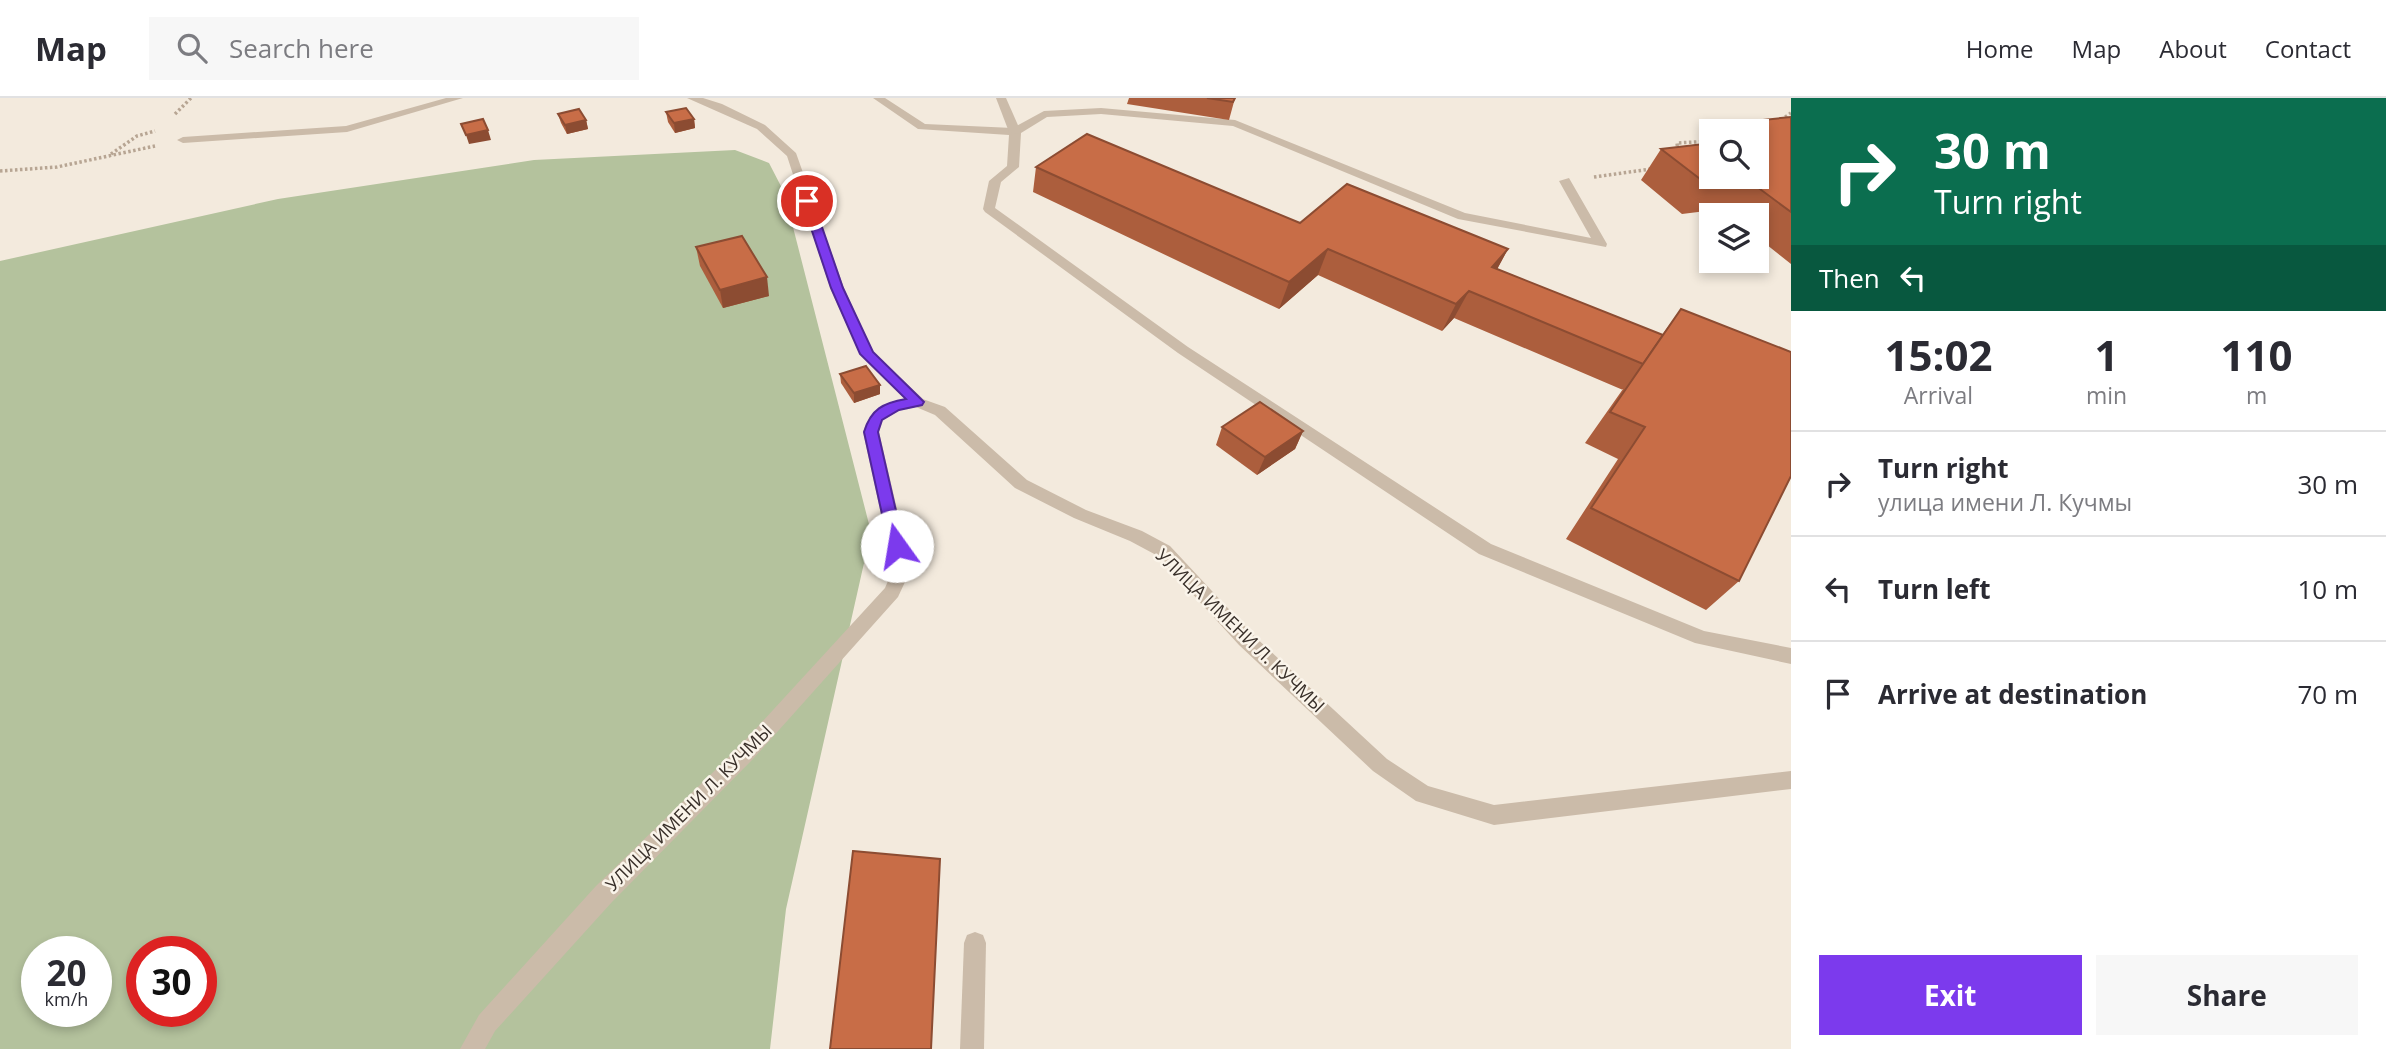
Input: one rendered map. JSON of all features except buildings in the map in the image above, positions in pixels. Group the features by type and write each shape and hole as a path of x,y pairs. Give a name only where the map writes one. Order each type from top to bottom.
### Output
{"street":[{"path":"183,140 347,129 458,98"},
{"path":"692,98 718,106 761,127 792,155 837,288 867,354 917,402"},
{"path":"878,98 922,127 1015,132 1044,114 1101,111 1235,123 1462,216 1601,244 1565,181"},
{"path":"1001,98 1015,132 1013,167 995,181 989,209 1183,350 1485,549 1702,638 1791,656"},
{"name":"УЛИЦА ИМЕНИ Л. КУЧМЫ","path":"472,1049 487,1023 604,894 746,753 892,592 902,569 871,432 876,417 896,405 917,402 940,411 1021,484 1164,551 1255,649 1380,765 1423,794 1494,815 1791,780"},
{"path":"972,1049 975,943"}],"path":[{"path":"167,122 191,98"},
{"path":"1780,121 1791,113"},
{"path":"108,157 137,136 159,130"},
{"path":"0,171 57,167 183,140"},
{"path":"1679,154 1677,143 1699,142"},
{"path":"1565,181 1655,169"}],"green space":[{"path":"735,150 769,163 784,192 871,532 786,909 770,1049 0,1049 0,261 278,199 534,160"}],"route":[{"path":"807,201 837,288 867,354 917,402 896,405 876,417 871,432 897,546"}]}
